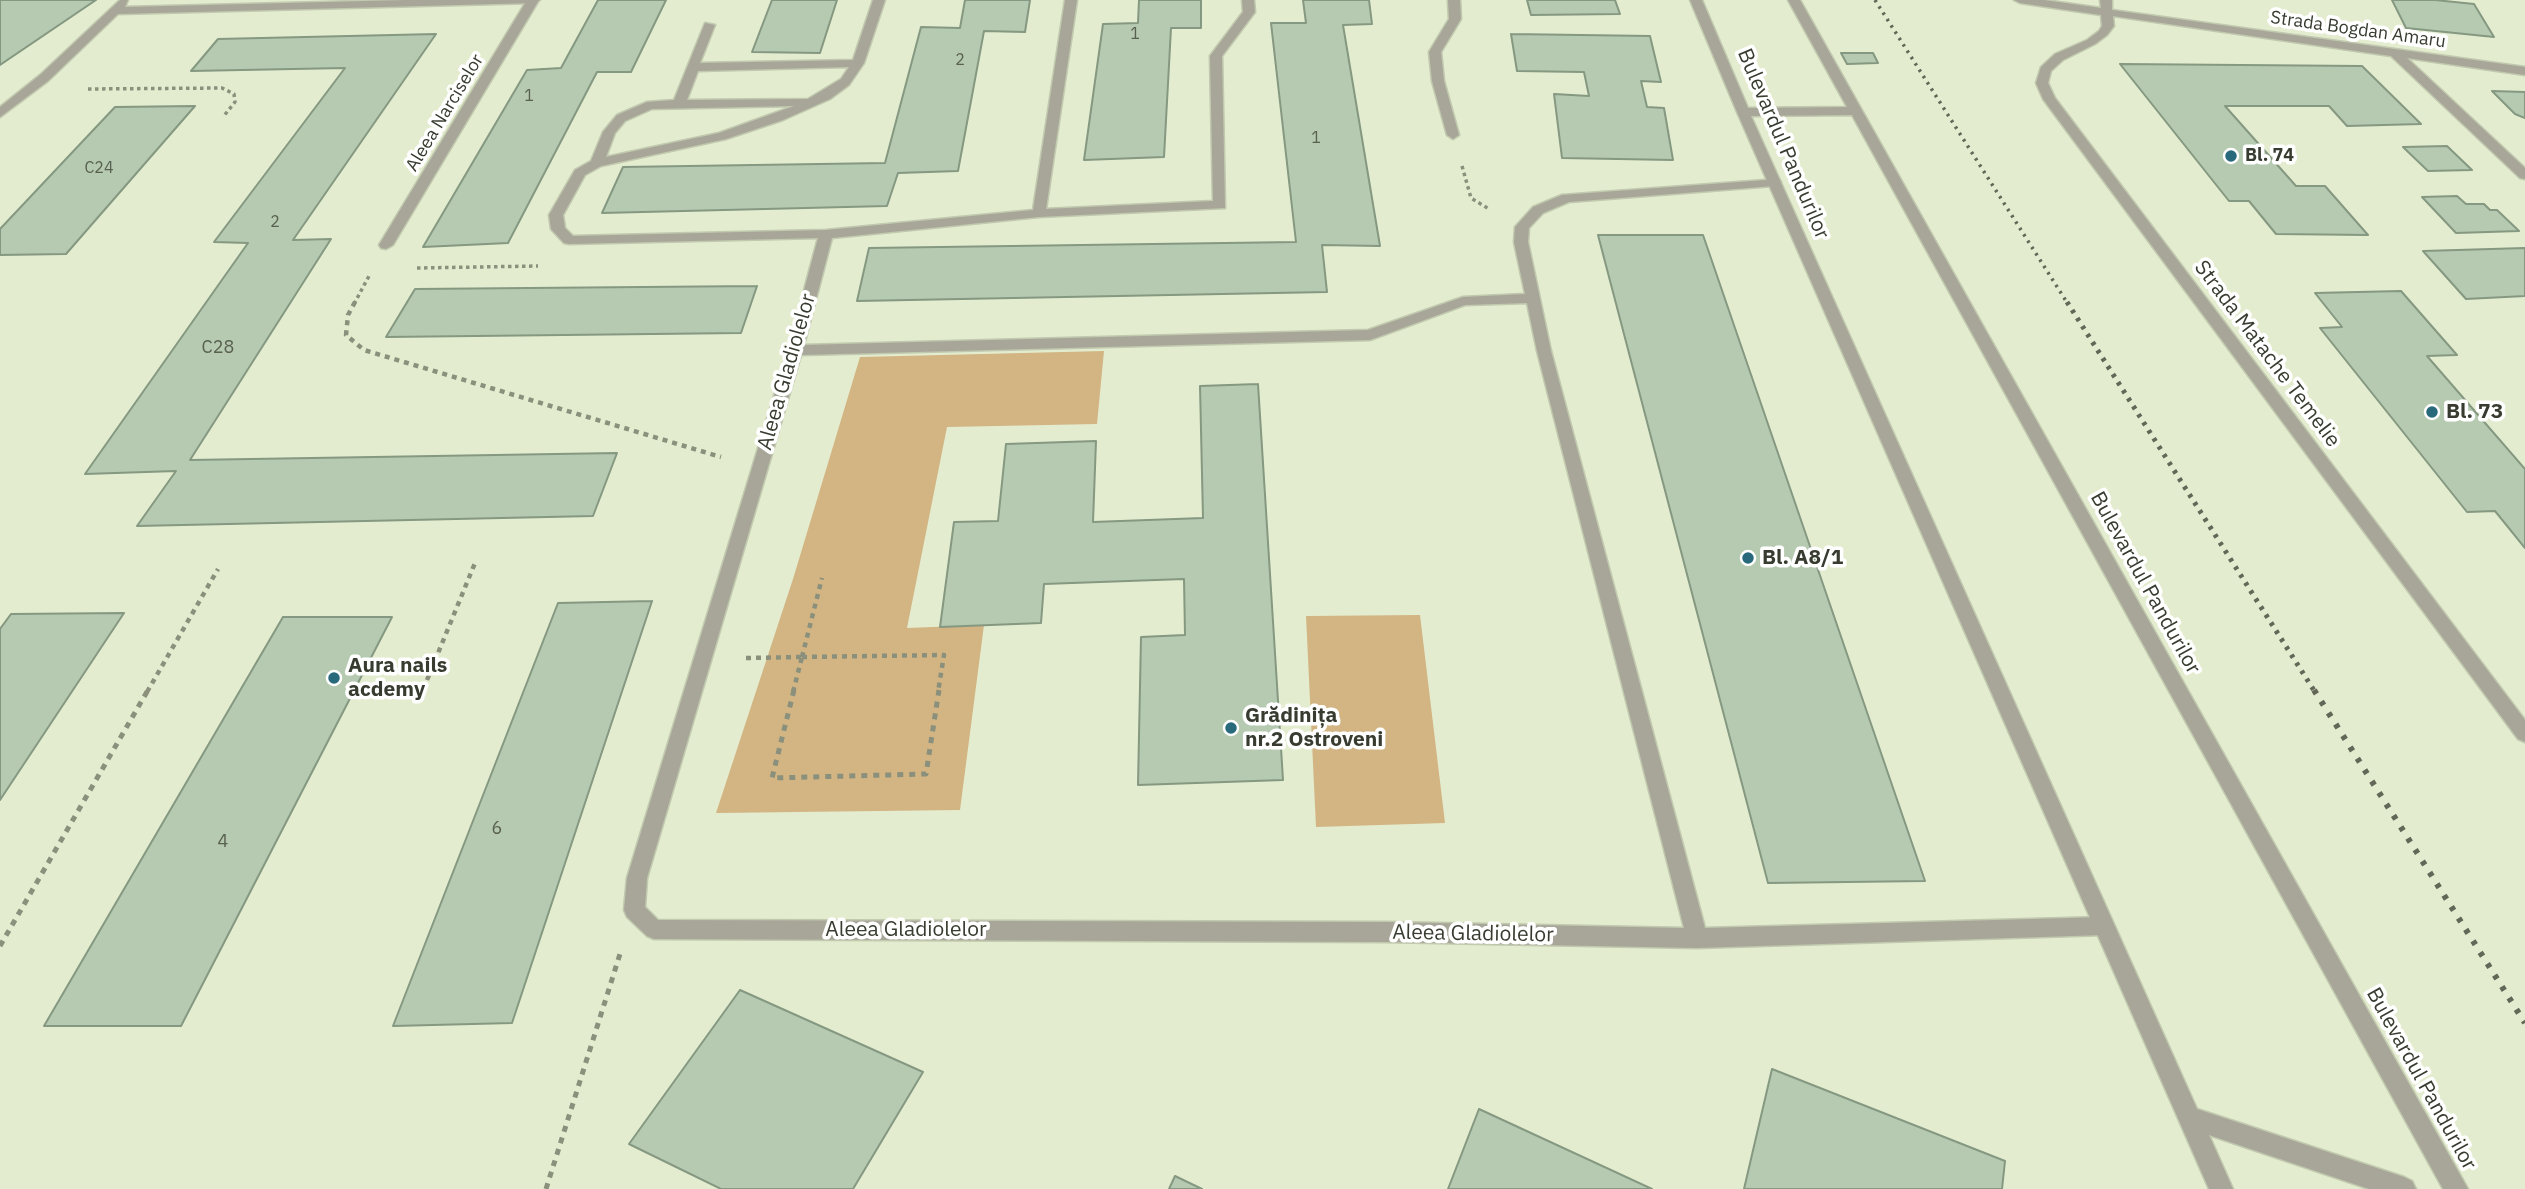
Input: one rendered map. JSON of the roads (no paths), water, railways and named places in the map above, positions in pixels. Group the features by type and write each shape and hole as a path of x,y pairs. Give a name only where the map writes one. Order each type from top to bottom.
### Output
{"street":[{"path":"0,113 44,78 127,0"},
{"name":"Aleea Narciselor","path":"116,11 534,0"},
{"name":"Aleea Narciselor","path":"386,245 534,0"},
{"path":"879,0 858,63 845,82 813,102 722,136 597,163 580,173 556,215 558,229 569,240 826,234 1039,213 1220,205 1216,55 1249,12 1248,0"},
{"path":"1039,213 1071,0"},
{"path":"1453,135 1438,81 1435,52 1455,19 1454,0"},
{"name":"Bulevardul Pandurilor","path":"1696,0 1743,112 2221,1189"},
{"name":"Bulevardul Pandurilor","path":"1794,0 2456,1189"},
{"name":"Strada Bogdan Amaru","path":"2020,0 2107,6 2395,53 2525,71"},
{"name":"Strada Matache Temelie","path":"2107,6 2108,26 2103,33 2091,42 2059,57 2045,70 2042,83 2049,99 2525,734"},
{"path":"679,104 695,68 709,25"},
{"path":"2395,53 2525,175"},
{"path":"695,68 858,63"},
{"path":"597,163 609,132 621,118 651,105 813,102"},
{"path":"1743,112 1855,111"},
{"path":"1697,938 1544,351 1521,242 1522,227 1538,210 1567,198 1774,182"},
{"name":"Aleea Gladiolelor","path":"826,234 637,878 634,910 654,929 1372,932 1697,938 2104,926"},
{"path":"794,349 1370,335 1463,301 1534,298"},
{"path":"2188,1117 2404,1189"}],"railway":[{"path":"1875,0 2068,304"},
{"path":"2067,302 2315,692"},
{"path":"2314,690 2525,1023"}],"place":[{"name":"Bl. 74","path":"2231,156"},
{"name":"Bl. 73","path":"2432,412"},
{"name":"Bl. A8/1","path":"1748,558"},
{"name":"Aura nails acdemy","path":"334,678"},
{"name":"Grădinița nr.2 Ostroveni","path":"1231,728"}]}
